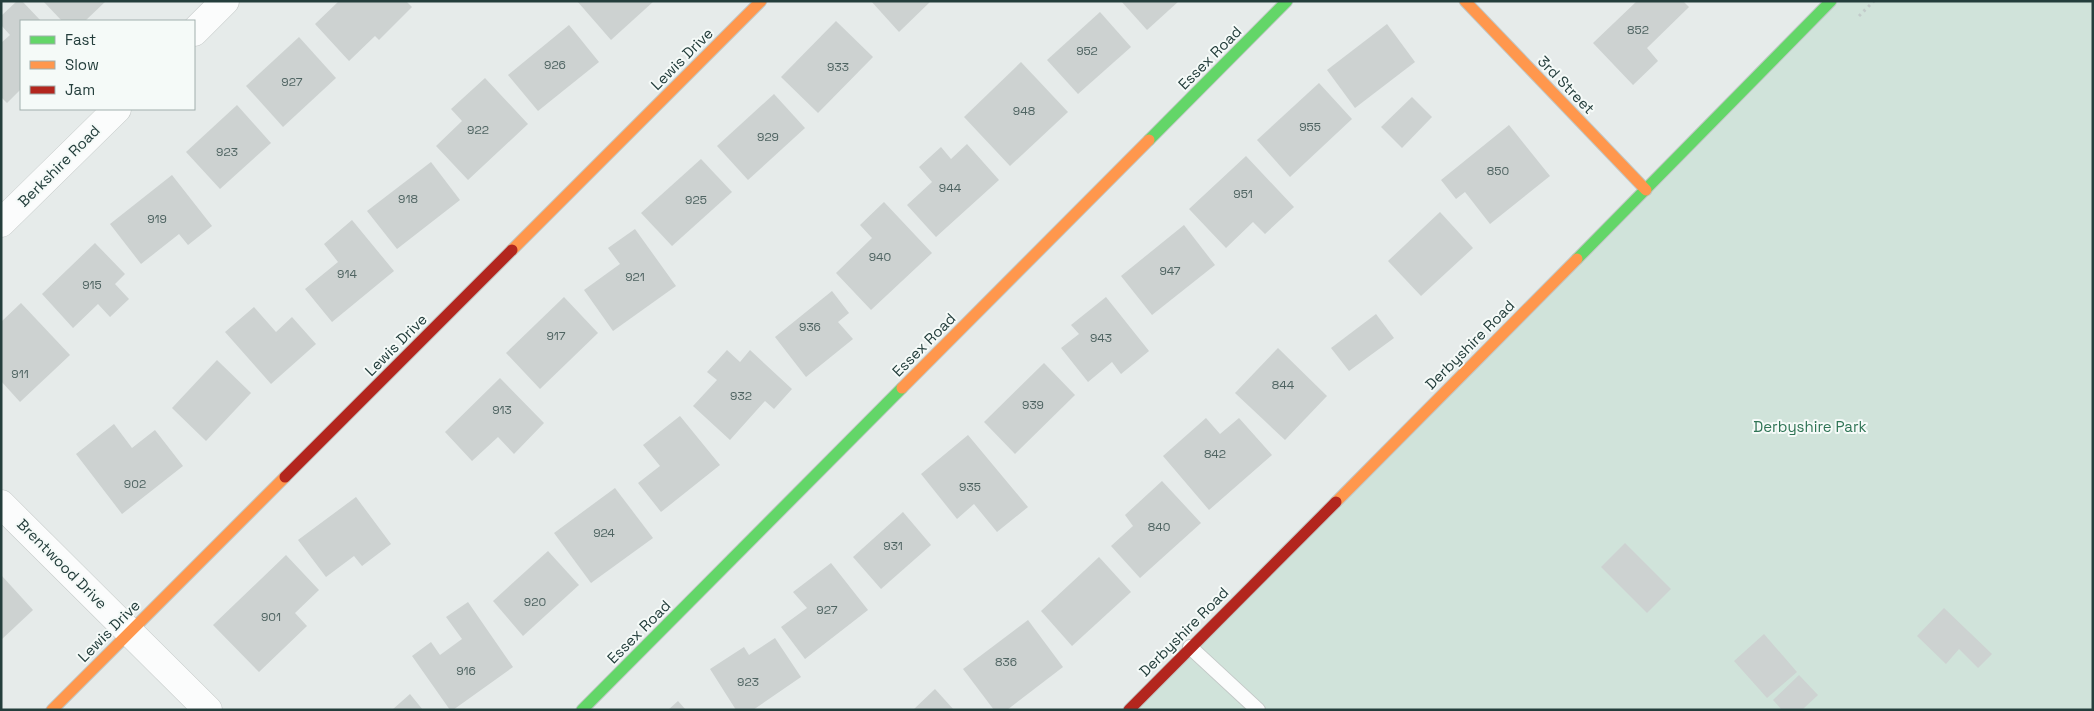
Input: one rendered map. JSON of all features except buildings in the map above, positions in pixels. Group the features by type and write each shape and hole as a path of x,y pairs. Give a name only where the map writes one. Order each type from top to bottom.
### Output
{"street":[{"path":"195,31 225,1"},
{"name":"Lewis Drive","path":"52,710 761,1"},
{"name":"Essex Road","path":"582,710 1287,1"},
{"name":"3rd Street","path":"1465,1 1646,190"},
{"name":"Derbyshire Road","path":"1129,710 1646,190 1830,1"},
{"name":"Berkshire Road","path":"1,224 116,110"},
{"name":"Brentwood Drive","path":"1,504 208,710"}],"lane":[{"path":"1190,647 1258,710"}],"green space":[{"name":"Derbyshire Park","path":"1831,1 2093,1 2093,710 1129,710"}],"traffic: fast":[{"path":"1149,140 1287,1"},
{"path":"1577,259 1831,1"},
{"path":"582,710 902,388"}],"traffic: slow":[{"path":"512,250 761,1"},
{"path":"1465,1 1646,190"},
{"path":"902,388 1149,140"},
{"path":"1336,502 1577,259"},
{"path":"52,710 285,477"}],"traffic: jam":[{"path":"285,477 512,250"},
{"path":"1129,710 1336,502"}]}
